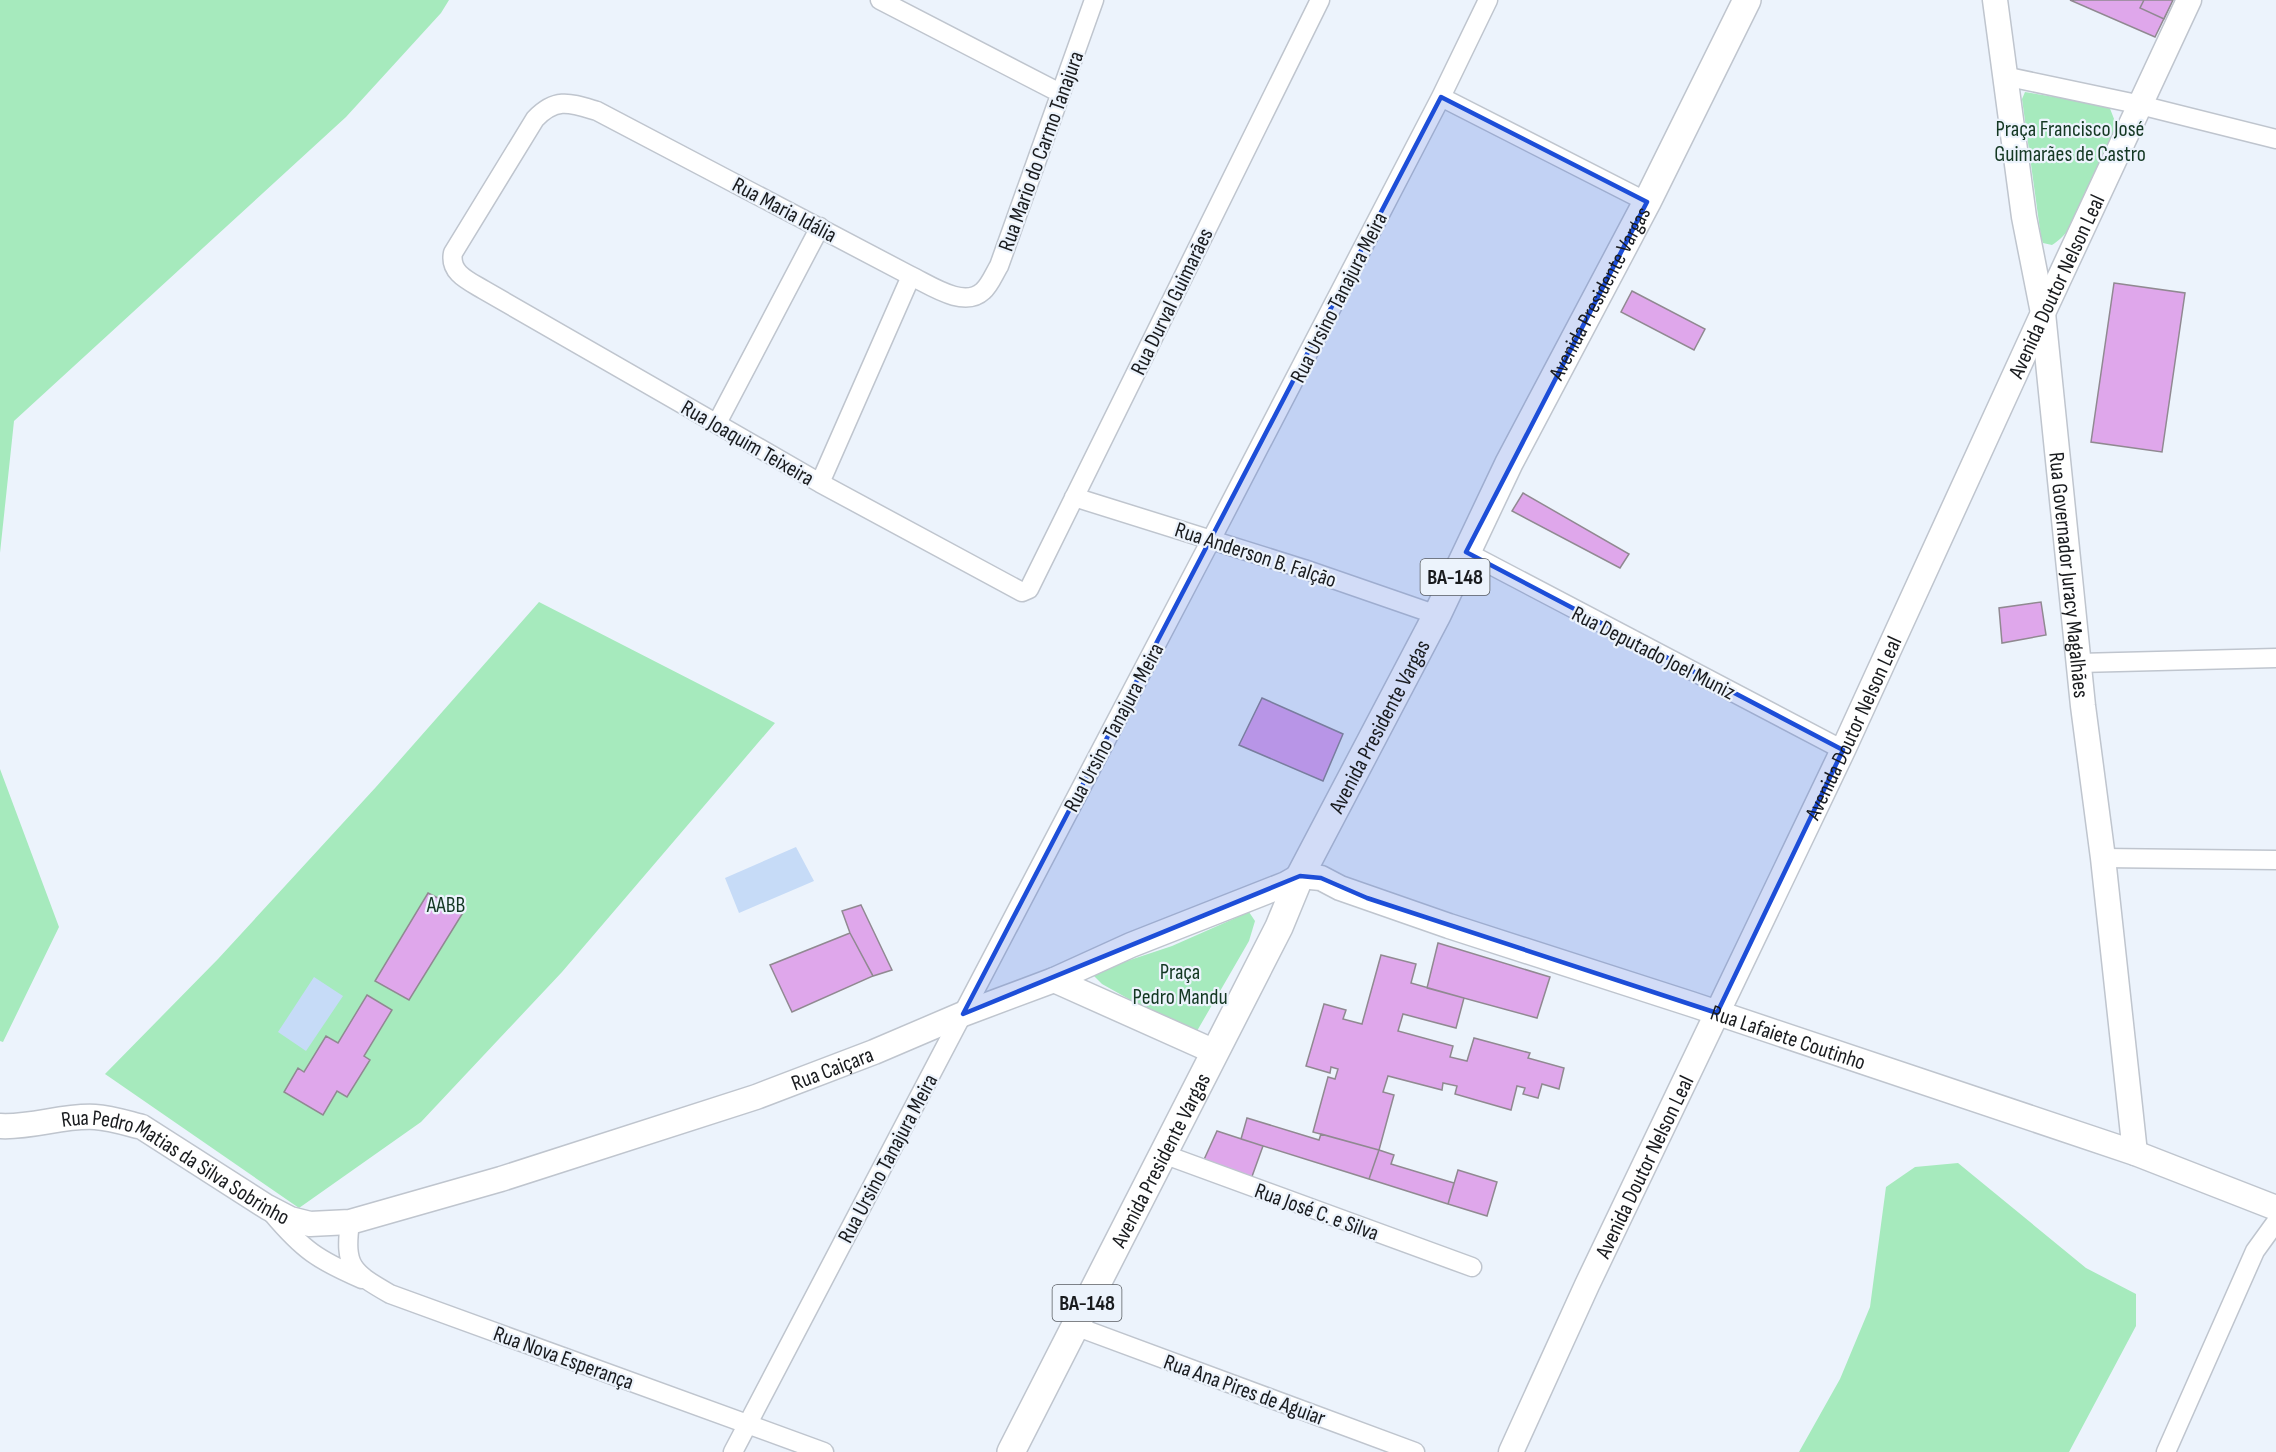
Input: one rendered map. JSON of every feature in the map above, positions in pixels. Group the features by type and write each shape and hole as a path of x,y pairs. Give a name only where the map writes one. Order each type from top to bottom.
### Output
{"main road":[{"name":"Avenida Presidente Vargas","path":"1011,1452 1279,927 1300,876 1437,615 1509,463 1647,202 1747,0"}],"street":[{"path":"880,0 899,4 1060,93"},
{"name":"Rua Mario do Carmo Tanajura","path":"976,296 983,291 999,266 1094,0"},
{"name":"Rua Durval Guimarães","path":"1015,589 1022,592 1029,590 1320,0"},
{"name":"Rua Ursino Tanajura Meira","path":"733,1452 1441,98 1488,0"},
{"name":"Rua Governador Juracy Magalhães","path":"1995,0 2024,218 2043,313 2083,706 2103,858 2135,1153"},
{"name":"Avenida Doutor Nelson Leal","path":"1511,1452 1587,1285 1843,750 2189,0"},
{"path":"2004,76 2140,105 2276,139"},
{"path":"1441,98 1647,202"},
{"name":"Rua Maria Idália","path":"484,290 456,271 452,261 453,253 535,119 546,107 560,103 578,105 597,111 911,276 952,295 964,298 976,296"},
{"path":"717,423 820,227"},
{"path":"820,483 911,276"},
{"name":"Rua Joaquim Teixeira","path":"484,290 820,483 1015,589"},
{"name":"Rua Anderson B. Falção","path":"1074,496 1373,592 1437,615"},
{"name":"Rua Deputado Joel Muniz","path":"1466,552 1843,750"},
{"path":"2079,663 2276,658"},
{"path":"2103,858 2276,860"},
{"name":"Rua Caiçara","path":"350,1222 501,1179 736,1104 1054,980 1131,945 1286,885 1300,876"},
{"name":"Rua Lafaiete Coutinho","path":"1300,876 1321,878 1367,898 2135,1153 2276,1208"},
{"path":"1054,980 1215,1052"},
{"name":"Rua Pedro Matias da Silva Sobrinho","path":"0,1126 93,1117 119,1120 142,1128 267,1207 290,1219 310,1224 350,1222"},
{"name":"Rua José C. e Silva","path":"1163,1154 1472,1267"},
{"path":"267,1207 300,1245 315,1256 367,1280"},
{"name":"Rua Nova Esperança","path":"350,1222 348,1256 352,1267 367,1280 390,1294 824,1452"},
{"path":"2166,1452 2255,1251 2276,1222"},
{"name":"Rua Ana Pires de Aguiar","path":"1075,1326 1415,1452"}],"highlighted area":[{"path":"1441,97 1647,202 1466,552 1843,750 1717,1013 1367,898 1321,878 1300,876 963,1014"}],"green space":[{"path":"0,0 449,0 441,13 346,117 14,421 0,553"},
{"name":"Praça Francisco José Guimarães de Castro","path":"2025,92 2109,106 2116,124 2100,172 2083,208 2074,223 2052,245 2043,243 2041,237 2022,99"},
{"name":"AABB","path":"539,602 775,723 562,972 421,1122 299,1208 105,1074 218,959 376,787"},
{"path":"0,769 59,927 3,1042 0,1041"},
{"name":"Praça Pedro Mandu","path":"1249,912 1255,921 1249,941 1197,1031 1168,1021 1102,984 1094,976 1112,966 1172,946"},
{"path":"1958,1163 2086,1268 2136,1294 2136,1326 2069,1452 1799,1452 1840,1379 1870,1307 1886,1187 1915,1167"}],"water":[{"path":"796,847 814,881 739,913 725,878"},
{"path":"314,977 343,996 306,1051 278,1032"}],"building":[{"path":"2070,0 2173,0 2155,37"},
{"path":"2144,0 2173,0 2164,19 2140,8"},
{"path":"2114,283 2185,293 2162,452 2091,442"},
{"path":"1632,291 1705,329 1694,350 1621,312"},
{"path":"1523,493 1629,554 1620,568 1512,511"},
{"path":"2041,602 2046,635 2002,643 1999,608"},
{"path":"1262,698 1343,734 1323,781 1239,745"},
{"path":"428,893 464,911 409,1000 375,981"},
{"path":"861,905 892,970 873,976 850,933 842,911"},
{"path":"850,933 873,976 792,1012 770,965"},
{"path":"1438,943 1550,977 1537,1018 1427,988"},
{"path":"1381,955 1416,964 1411,983 1464,998 1456,1028 1403,1014 1398,1031 1453,1046 1450,1057 1467,1061 1474,1038 1530,1053 1528,1058 1564,1068 1559,1089 1542,1084 1538,1098 1523,1094 1525,1088 1517,1086 1511,1110 1455,1094 1457,1086 1443,1083 1442,1090 1388,1076 1383,1092 1394,1095 1379,1150 1313,1132 1328,1077 1335,1079 1338,1069 1331,1067 1330,1073 1306,1066 1324,1004 1346,1010 1343,1019 1362,1024"},
{"path":"367,995 392,1010 364,1056 370,1060 347,1097 337,1091 323,1115 284,1092 298,1068 304,1072 326,1036 338,1043"},
{"path":"1247,1118 1319,1140 1321,1134 1379,1150 1369,1179 1241,1139"},
{"path":"1217,1131 1263,1146 1250,1182 1202,1164"},
{"path":"1379,1150 1394,1155 1391,1164 1454,1183 1448,1204 1369,1179"},
{"path":"1458,1170 1497,1182 1487,1216 1448,1204"}]}
